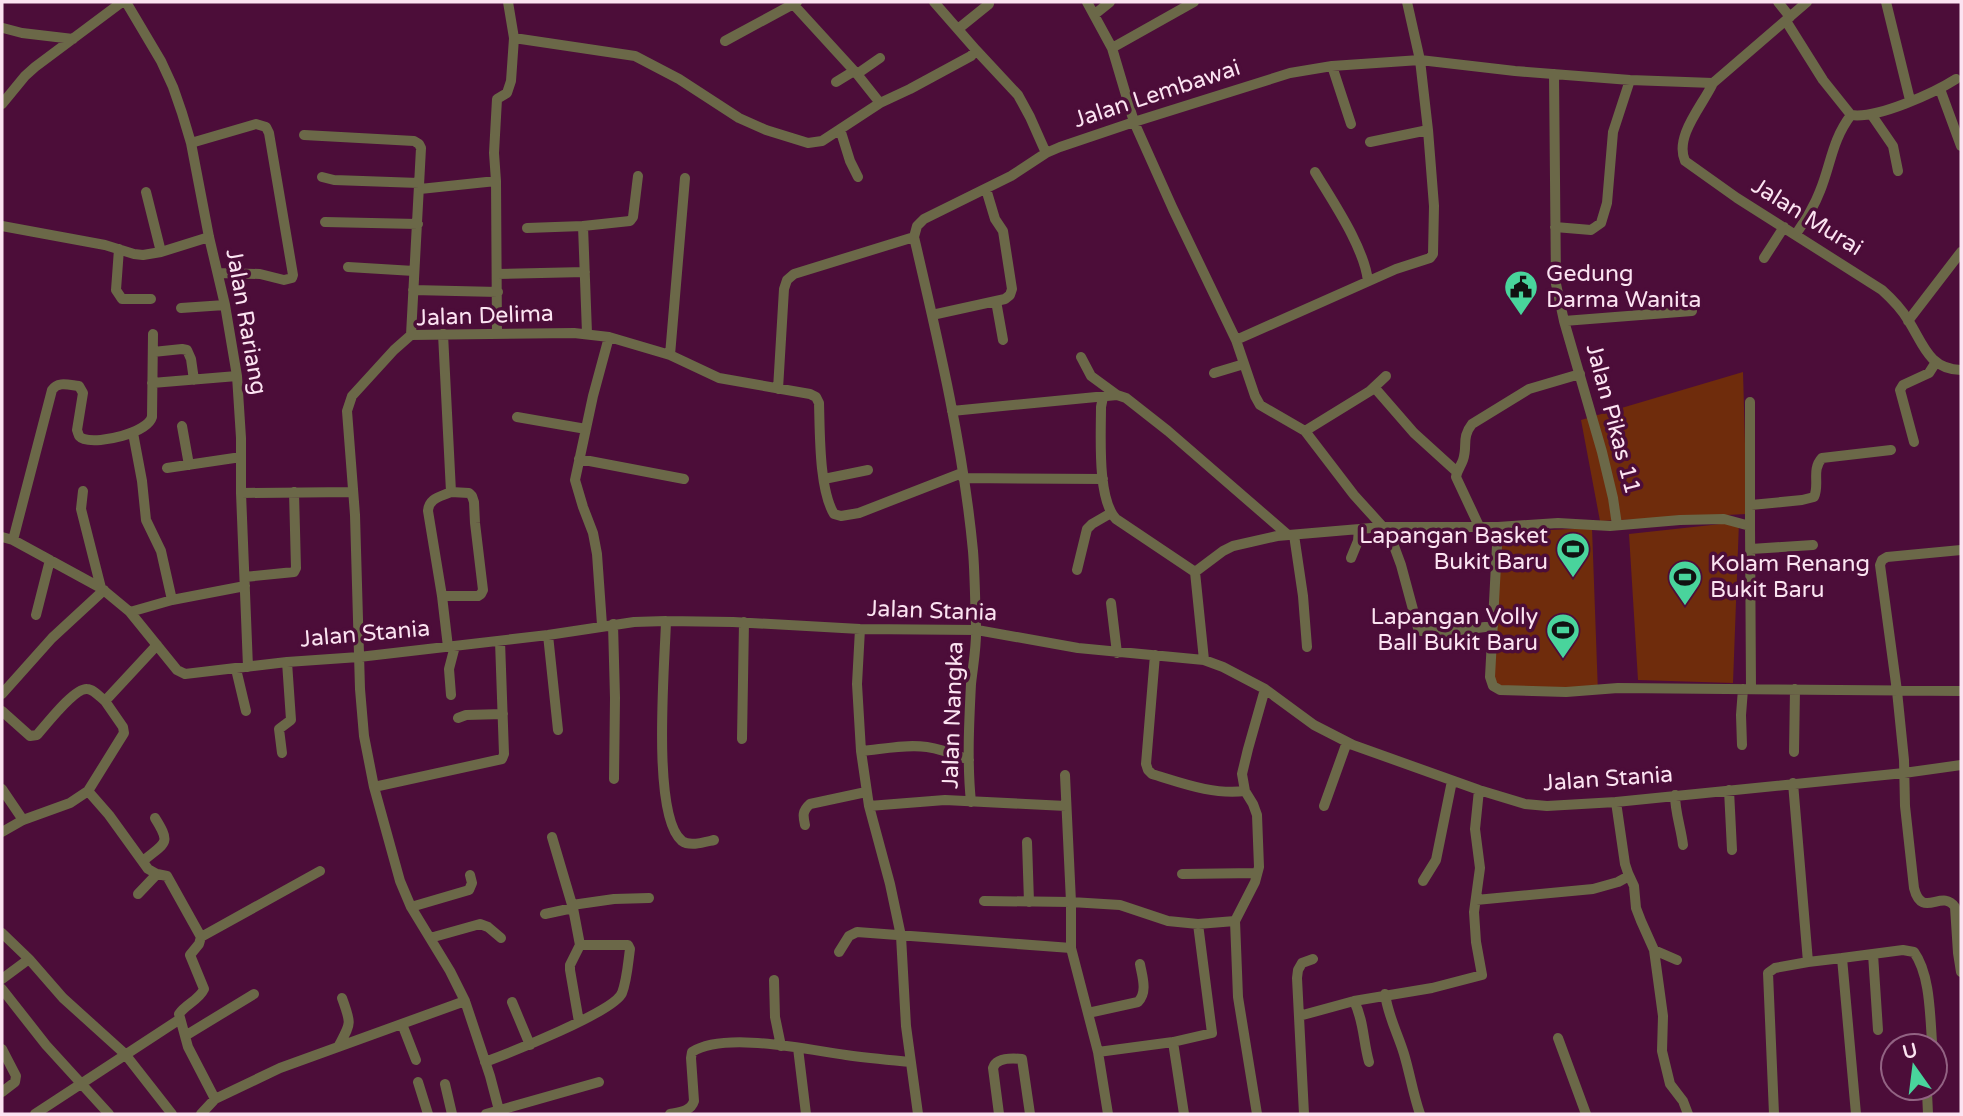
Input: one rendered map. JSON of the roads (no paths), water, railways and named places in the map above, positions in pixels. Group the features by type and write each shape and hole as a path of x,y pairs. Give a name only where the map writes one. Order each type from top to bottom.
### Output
{"street":[{"path":"2,104 24,76 124,2"},
{"name":"Jalan Rariang","path":"124,2 173,87 191,143 225,305 237,376 248,667"},
{"path":"497,334 495,112 498,98 507,93 510,86 514,38 508,2"},
{"path":"934,2 1018,95 1046,153"},
{"path":"1087,2 1112,48 1135,121 1173,209 1236,340 1255,396 1261,405 1305,431 1354,495 1385,527 1401,565 1421,631 1445,632 1493,626"},
{"path":"1095,14 1110,2"},
{"path":"1112,48 1195,2"},
{"path":"1236,340 1433,254 1434,206 1428,130 1420,60 1407,2"},
{"path":"1778,2 1824,80 1851,115 1871,114 1940,89 1956,79"},
{"path":"1713,83 1807,2"},
{"path":"1885,2 1910,100"},
{"path":"725,41 795,3 880,103"},
{"path":"958,29 989,4"},
{"path":"3,28 73,39"},
{"path":"514,38 635,56 678,79 739,118 808,143 822,141 880,103 971,56 976,50"},
{"path":"836,82 880,58"},
{"name":"Jalan Lembawai","path":"914,237 917,226 924,219 986,189 1046,153 1135,121 1290,73 1332,66 1420,60 1630,80 1713,83"},
{"path":"1332,66 1351,124"},
{"name":"Jalan Pikas 11","path":"1554,74 1556,284 1564,321 1623,525"},
{"path":"1555,228 1591,230 1601,223 1607,203 1613,132 1630,80"},
{"name":"Jalan Murai","path":"1713,83 1688,127 1682,145 1685,160 1737,198 1882,290 1896,303 1924,349 1936,362"},
{"path":"1940,89 1961,146"},
{"path":"1871,114 1893,146 1898,171"},
{"path":"1796,234 1821,190 1835,141 1851,115"},
{"path":"191,143 256,124 262,125 269,133 292,278 284,280 271,276 219,273"},
{"path":"840,129 850,162 858,177"},
{"path":"1370,142 1428,130"},
{"path":"304,135 414,141 419,144 418,224 411,335"},
{"path":"1315,172 1352,238 1368,281"},
{"path":"527,228 630,221 638,176"},
{"path":"322,177 419,186 496,181"},
{"path":"670,355 685,178"},
{"path":"932,315 1005,299 1010,295 1012,289 1003,231 995,219 986,189"},
{"path":"146,192 161,252"},
{"path":"325,222 418,224"},
{"path":"2,226 105,245 143,255 209,237"},
{"path":"583,226 587,334"},
{"path":"1764,258 1784,227"},
{"path":"778,389 786,280 794,274 914,237 952,411 963,475 973,552 977,629"},
{"path":"119,249 116,290 118,296 122,299 150,299"},
{"path":"1909,321 1961,252"},
{"path":"348,267 414,271"},
{"path":"497,274 584,272"},
{"path":"413,290 498,292"},
{"path":"996,301 1003,340"},
{"path":"181,308 225,305"},
{"path":"1564,321 1692,311"},
{"path":"7,539 52,390 58,384 79,386 82,389 77,430 79,436 84,439 99,440 133,433 150,423 152,417 153,334"},
{"path":"443,334 451,492"},
{"name":"Jalan Delima","path":"499,1113 464,1001 450,971 411,907 400,881 374,787 364,736 360,689 353,492 347,411 352,396 411,335 587,334 609,337 670,355 719,377 816,397 819,403 824,479"},
{"path":"609,337 575,480 593,533 607,625 615,698 614,779"},
{"path":"153,352 187,350 194,380"},
{"path":"1081,357 1091,376 1117,395 1126,398 1168,431 1291,535 1303,596 1307,648"},
{"path":"1914,442 1900,390 1903,385 1929,373 1936,362 1943,367 1961,370"},
{"path":"1214,373 1244,364"},
{"path":"1479,526 1456,477 1464,458 1466,431 1472,424 1529,389 1580,374"},
{"path":"152,383 237,376"},
{"path":"1305,431 1374,387 1386,376"},
{"path":"1374,387 1414,433 1457,472"},
{"path":"952,411 1117,395"},
{"path":"1103,397 1103,479 1111,513 1195,572"},
{"path":"1742,745 1741,715 1747,689 1751,549 1750,401"},
{"path":"516,417 586,429"},
{"path":"182,426 188,465"},
{"path":"133,433 146,520 161,551 172,600"},
{"path":"1751,505 1814,497 1817,490 1816,464 1822,458 1891,450"},
{"path":"167,468 241,457"},
{"path":"579,459 684,479"},
{"path":"868,470 824,479 830,508 834,514 841,516 859,513 963,475 1103,479"},
{"path":"2,694 52,638 102,589 81,509 83,491"},
{"path":"130,612 245,581 294,572 294,492"},
{"path":"241,493 353,492"},
{"path":"442,596 478,596 483,590 472,496 469,493 451,492 432,499 428,511 442,596 452,646 449,669 451,695"},
{"path":"1077,570 1087,529 1111,513"},
{"path":"1195,572 1233,546 1257,539 1359,529 1498,527 1558,523 1623,525 1724,519 1750,526"},
{"path":"1498,527 1490,677 1493,686 1500,690 1961,691"},
{"path":"1351,558 1359,529"},
{"name":"Jalan Stania","path":"7,539 102,589 130,612 177,670 185,674 500,641 607,625 666,621 744,622 860,629 977,629 1078,648 1204,660 1265,689 1314,725 1347,742 1505,799 1534,805 1616,802 1961,765"},
{"path":"1751,549 1814,545"},
{"path":"1961,550 1887,557 1880,565 1897,691 1904,760 1905,806 1917,897 1924,903 1949,900 1955,907 1961,972"},
{"path":"36,615 50,561"},
{"path":"1195,572 1204,660"},
{"path":"1111,603 1117,653"},
{"path":"666,621 661,769 666,807 682,842 690,844 714,840"},
{"path":"742,739 744,622"},
{"path":"860,629 857,684 861,751 869,806 901,936 903,989 918,1114"},
{"name":"Jalan Nangka","path":"971,802 971,686 977,629"},
{"path":"548,635 558,730"},
{"path":"374,787 502,759 500,641"},
{"path":"106,701 157,645"},
{"path":"1155,655 1146,764 1148,770 1152,774 1204,789 1244,792"},
{"path":"282,753 279,729 291,720 287,662"},
{"path":"236,669 246,711"},
{"path":"2,711 33,737 72,698 83,689 90,689 106,701 124,733 88,791 70,803 23,820 2,832"},
{"path":"1257,1114 1238,998 1235,921 1257,873 1257,815 1244,792 1242,774 1265,689"},
{"path":"1794,752 1795,689"},
{"path":"458,718 466,715 503,714"},
{"path":"1324,806 1347,742"},
{"path":"861,751 927,747 970,760"},
{"path":"1065,775 1071,948 1098,1052 1108,1114"},
{"path":"1423,881 1436,860 1452,781"},
{"path":"1793,783 1808,962"},
{"path":"2,789 23,820"},
{"path":"1299,1016 1354,1001 1433,988 1482,975 1474,912 1480,868 1475,830 1479,790"},
{"path":"1729,790 1732,850"},
{"path":"88,791 151,872 167,876 201,937 200,944 190,955 204,989 202,994 179,1014 196,1064 215,1099"},
{"path":"805,825 803,815 810,804 866,792"},
{"path":"1675,795 1683,845"},
{"path":"869,806 945,800 1066,806"},
{"path":"1616,802 1625,864 1634,886 1636,908 1654,950 1663,1016 1662,1051 1670,1084 1683,1101 1688,1114"},
{"path":"143,861 166,840 155,818"},
{"path":"552,837 573,906 580,944 570,970 579,1022"},
{"path":"1027,842 1029,902"},
{"path":"201,937 320,871"},
{"path":"1182,874 1257,873"},
{"path":"138,894 157,874"},
{"path":"411,907 469,890 472,883 470,875"},
{"path":"1476,900 1593,889 1629,876"},
{"path":"545,914 614,899 649,898"},
{"path":"984,901 1120,905 1168,921 1198,924 1235,921"},
{"path":"430,938 480,924 501,938"},
{"path":"1098,1052 1173,1042 1212,1032 1198,924"},
{"path":"2,933 63,998 125,1054 172,1114"},
{"path":"839,952 854,933 1071,948"},
{"path":"485,1062 579,1022 621,996 630,949 628,945 580,944"},
{"path":"1654,950 1678,960"},
{"path":"1774,1114 1768,973 1775,968 1903,950 1914,952 1923,968 1931,1032"},
{"path":"1873,954 1878,1030"},
{"path":"1842,958 1856,1114"},
{"path":"2,979 29,959"},
{"path":"1304,1114 1298,970 1305,960 1313,959"},
{"path":"1088,1013 1142,999 1144,993 1140,964"},
{"path":"774,980 775,1017 782,1046"},
{"path":"2,989 46,1045 109,1114"},
{"path":"185,1036 254,994"},
{"path":"1385,995 1420,1114"},
{"path":"338,1047 350,1020 342,998"},
{"path":"201,1114 215,1099 280,1068 464,1001"},
{"path":"1354,1001 1365,1033 1368,1062"},
{"path":"512,1002 530,1045"},
{"path":"38,1114 180,1019"},
{"path":"402,1024 416,1060"},
{"path":"1558,1038 1586,1114"},
{"path":"670,1114 692,1106 694,1101 691,1058 692,1052 698,1048 734,1042 910,1062"},
{"path":"1173,1042 1184,1114"},
{"path":"798,1048 806,1114"},
{"path":"2,1049 16,1076 15,1082 2,1091"},
{"path":"999,1114 993,1065 1011,1058 1022,1059 1030,1114"},
{"path":"418,1082 428,1114"},
{"path":"486,1114 499,1113 599,1082"},
{"path":"445,1084 452,1114"}],"place":[{"name":"Gedung Darma Wanita","path":"1521,317"},
{"name":"Lapangan Basket Bukit Baru","path":"1573,579"},
{"name":"Kolam Renang Bukit Baru","path":"1685,607"},
{"name":"Lapangan Volly Ball Bukit Baru","path":"1563,660"}]}
